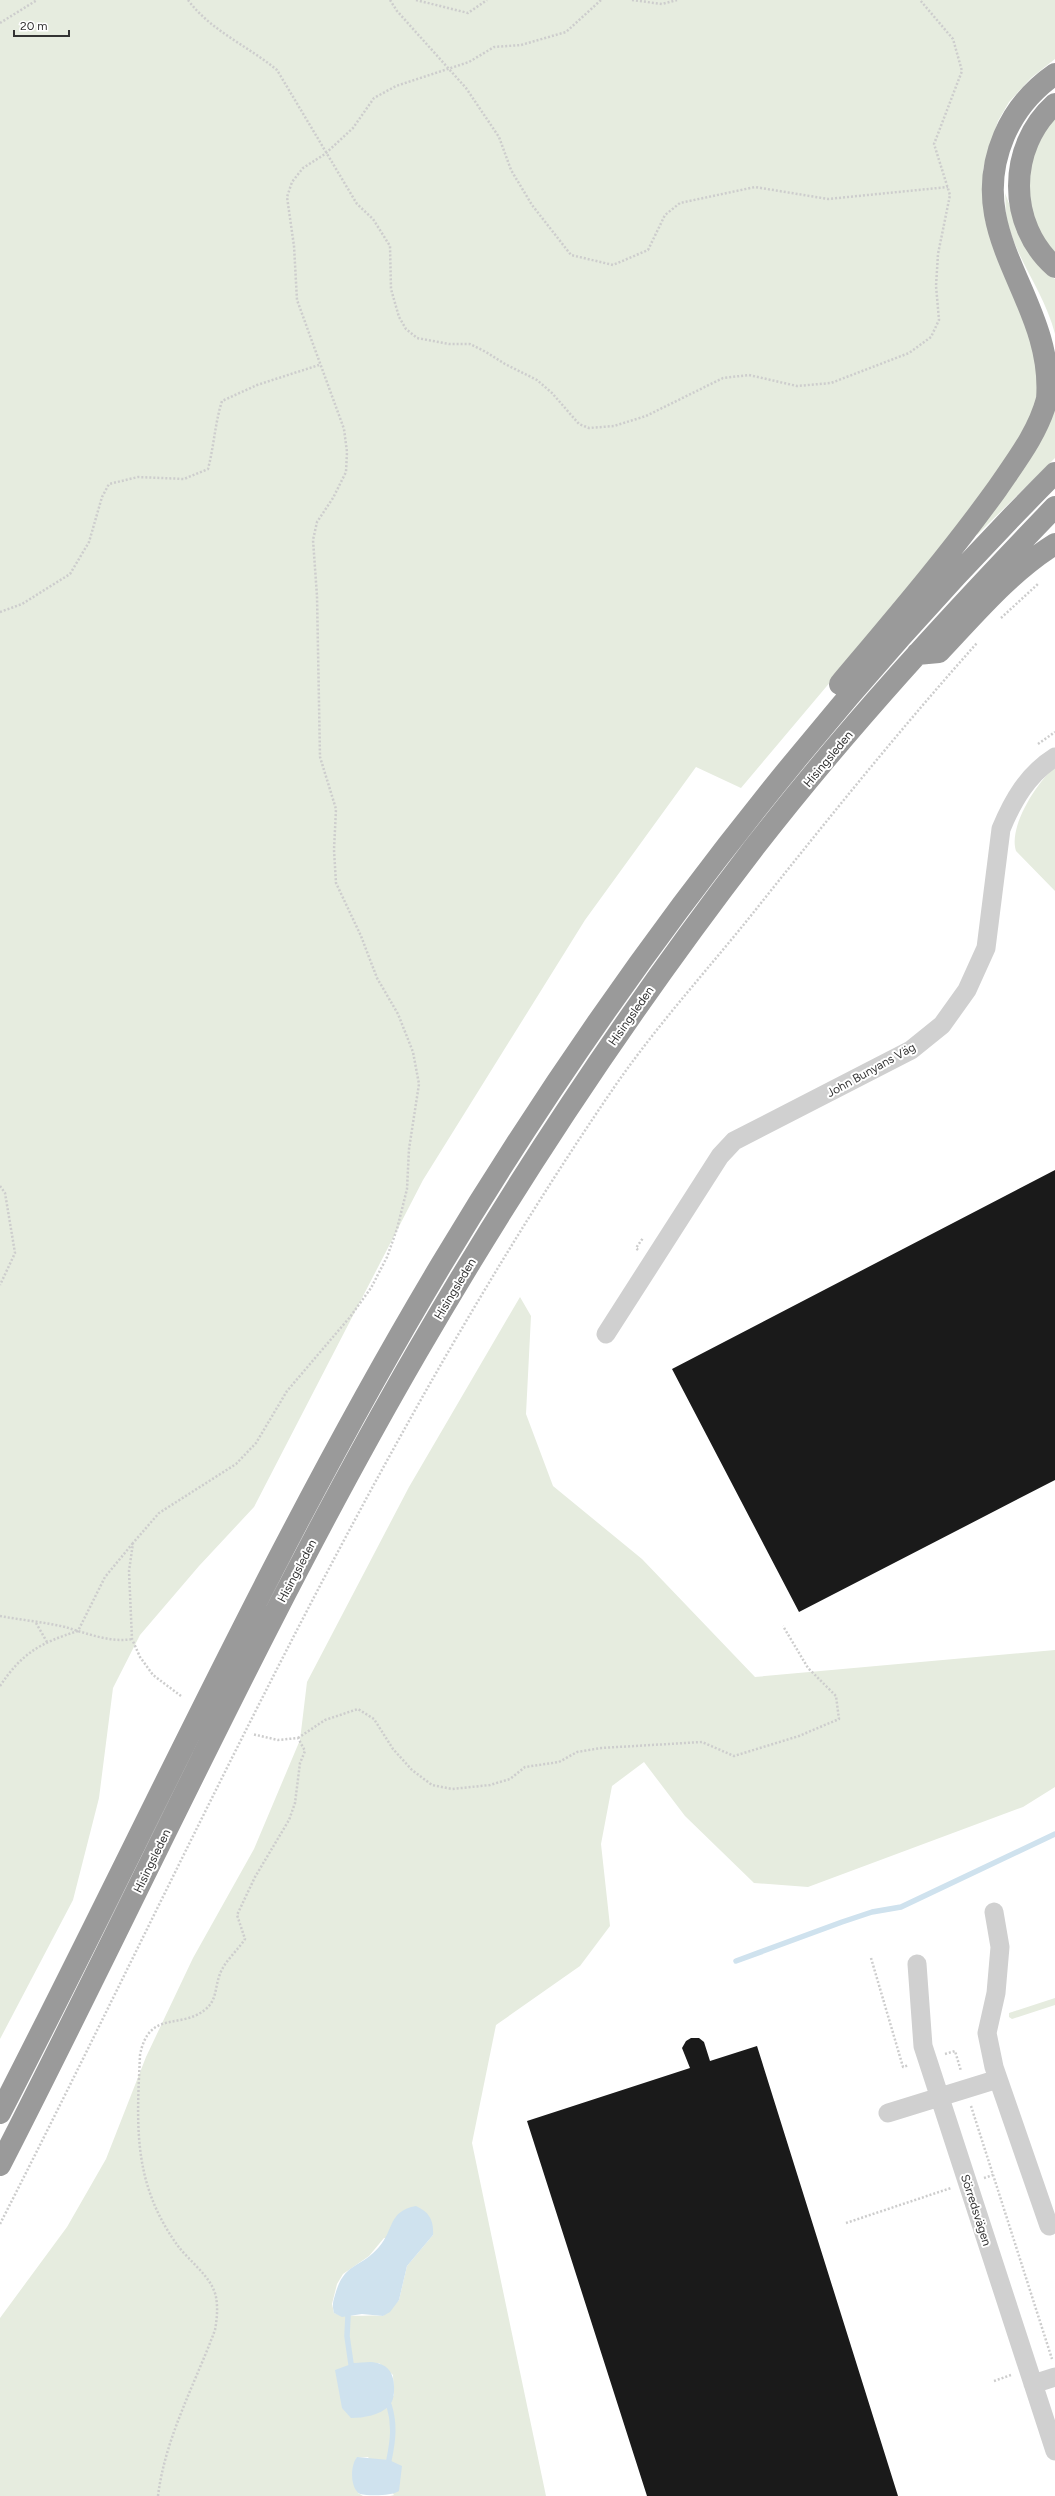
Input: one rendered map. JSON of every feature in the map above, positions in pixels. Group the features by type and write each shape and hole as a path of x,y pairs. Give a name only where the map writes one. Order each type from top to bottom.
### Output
{"highway":[{"path":"789,768 788,745 906,606 967,529 1015,463 1042,416 1051,375 1047,332 1036,302 1003,234 996,210 994,186 999,149 1013,118 1034,90 1055,74"},
{"path":"1055,104 1038,122 1028,139 1021,159 1018,184 1021,211 1028,231 1043,255 1055,267"},
{"name":"Hisingsleden","path":"0,2113 256,1601 343,1437 442,1264 505,1162 599,1019 734,836 857,687 952,580 1055,473"},
{"name":"Hisingsleden","path":"0,2165 300,1566 417,1352 501,1212 595,1068 705,913 776,820 917,654 1055,507"},
{"path":"917,654 939,652 998,589 1055,544"}],"lane":[{"name":"John Bunyans Väg","path":"606,1334 720,1156 734,1141 911,1050 942,1025 967,990 986,948 1001,830 1008,812 1016,796 1040,766 1055,757"},
{"path":"994,1912 1000,1947 996,1993 987,2034 998,2078 1049,2226"},
{"name":"Sörredsvägen","path":"917,1964 922,2046 1055,2451"},
{"path":"888,2113 998,2078"},
{"path":"1033,2384 1055,2377"}],"path":[{"path":"0,22 37,0"},
{"path":"188,0 224,35 261,57 277,70 311,123 325,154 357,204 373,219 390,246 391,289 399,317 406,329 417,338 449,344 470,344 486,352 505,364 537,380 552,393 579,424 589,428 614,426 646,416 723,378 750,375 797,386 831,383 909,353 930,337 939,320 936,286 938,254 950,195 934,144 962,71 953,39 920,0"},
{"path":"390,0 397,11 450,68 466,88 499,137 511,170 532,205 571,255 613,264 648,250 665,215 680,203 755,188 828,199 948,187"},
{"path":"416,0 468,13 487,0"},
{"path":"0,1686 19,1660 36,1647 78,1631 105,1577 159,1513 236,1464 256,1443 287,1391 350,1317 371,1288 397,1229 407,1188 409,1149 419,1084 413,1052 398,1014 377,978 361,936 336,883 336,810 320,757 317,596 313,540 317,522 333,498 346,472 347,452 344,429 319,365 297,300 294,246 287,197 292,182 303,168 325,154 353,128 374,98 396,86 469,62 494,47 521,45 566,32 602,0"},
{"path":"632,0 662,4 677,0"},
{"path":"0,612 22,604 70,574 89,542 102,497 109,484 138,477 184,479 208,469 214,448 217,418 222,401 257,385 319,365"},
{"path":"998,621 1044,578"},
{"path":"0,2224 317,1592 446,1355 537,1206 608,1097 660,1023 762,902 835,808 982,638"},
{"path":"1036,746 1055,732"},
{"path":"0,1186 5,1193 15,1253 0,1285"},
{"path":"645,1235 636,1248 652,1262"},
{"path":"133,1543 129,1571 132,1639 140,1657 153,1675 181,1696"},
{"path":"0,1616 36,1622 124,1641 132,1639"},
{"path":"36,1622 47,1642"},
{"path":"252,1734 265,1739 298,1738 325,1720 358,1710 374,1719 393,1749 412,1770 432,1785 452,1789 490,1785 510,1779 525,1767 558,1762 577,1752 601,1748 702,1742 734,1756 799,1736 839,1719 836,1696 808,1668 783,1626"},
{"path":"158,2496 160,2478 175,2429 212,2337 217,2315 216,2296 210,2282 170,2234 145,2180 138,2131 142,2043 150,2031 158,2024 188,2019 206,2009 213,2001 220,1972 245,1939 237,1915 255,1877 289,1820 295,1803 300,1763 305,1750 298,1738"},
{"path":"846,2223 993,2175"}],"shaded area":[{"path":"0,0 1055,0 1055,59 1031,78 1009,102 998,121 983,169 985,220 992,241 1029,312 1040,377 1032,420 989,487 885,617 741,788 696,767 585,920 423,1180 254,1507 199,1566 140,1635 113,1688 99,1798 73,1900 0,2039"},
{"path":"1055,115 1055,258 1040,239 1024,188 1027,162"},
{"path":"1005,193 1019,228 1031,251 1046,271 1055,279 1055,334 1045,305 1012,238 1006,216"},
{"path":"1055,404 1055,458 977,535 976,533"},
{"path":"1055,767 1055,891 1016,851 1015,841 1016,830 1026,806 1040,783"},
{"path":"520,1297 531,1316 526,1414 553,1486 642,1559 755,1677 1055,1650 1055,1787 1023,1807 808,1887 754,1883 685,1816 644,1762 612,1786 601,1844 610,1926 580,1966 496,2025 472,2143 546,2496 390,2496 394,2495 368,2457 356,2458 358,2493 363,2496 0,2496 0,2318 67,2227 106,2159 146,2057 193,1958 254,1849 300,1740 307,1682 409,1487","holes":["433,2235 407,2266 399,2300 383,2316 344,2315 334,2313 332,2304 337,2284 343,2274 369,2256 384,2238","354,2363 379,2363 393,2375 394,2396"]},
{"path":"1055,1998 1055,2005 1012,2019 1009,2017 1009,2013"}],"water":[{"path":"416,2206 430,2217 433,2225 433,2235 407,2266 399,2300 390,2312 383,2316 362,2314 342,2317 334,2313 334,2300 343,2277 348,2271 372,2254 379,2247 384,2241 396,2217 401,2212 407,2208"},
{"path":"370,2362 381,2364 392,2374 394,2394 392,2401 381,2412 366,2417 351,2418 342,2408 335,2370 354,2363"},
{"path":"357,2457 389,2460 402,2466 399,2491 396,2493 380,2495 360,2494 354,2487 352,2477 353,2466"}],"building":[{"path":"1055,1170 1055,1480 799,1612 672,1369"},
{"path":"691,2038 699,2038 704,2042 710,2061 757,2046 898,2496 647,2496 527,2121 690,2068 682,2048 686,2041"}],"waterway":[{"path":"736,1961 872,1912 901,1907 1055,1834"},
{"path":"348,2316 347,2336 351,2364"},
{"path":"389,2405 393,2432 389,2460"}]}
